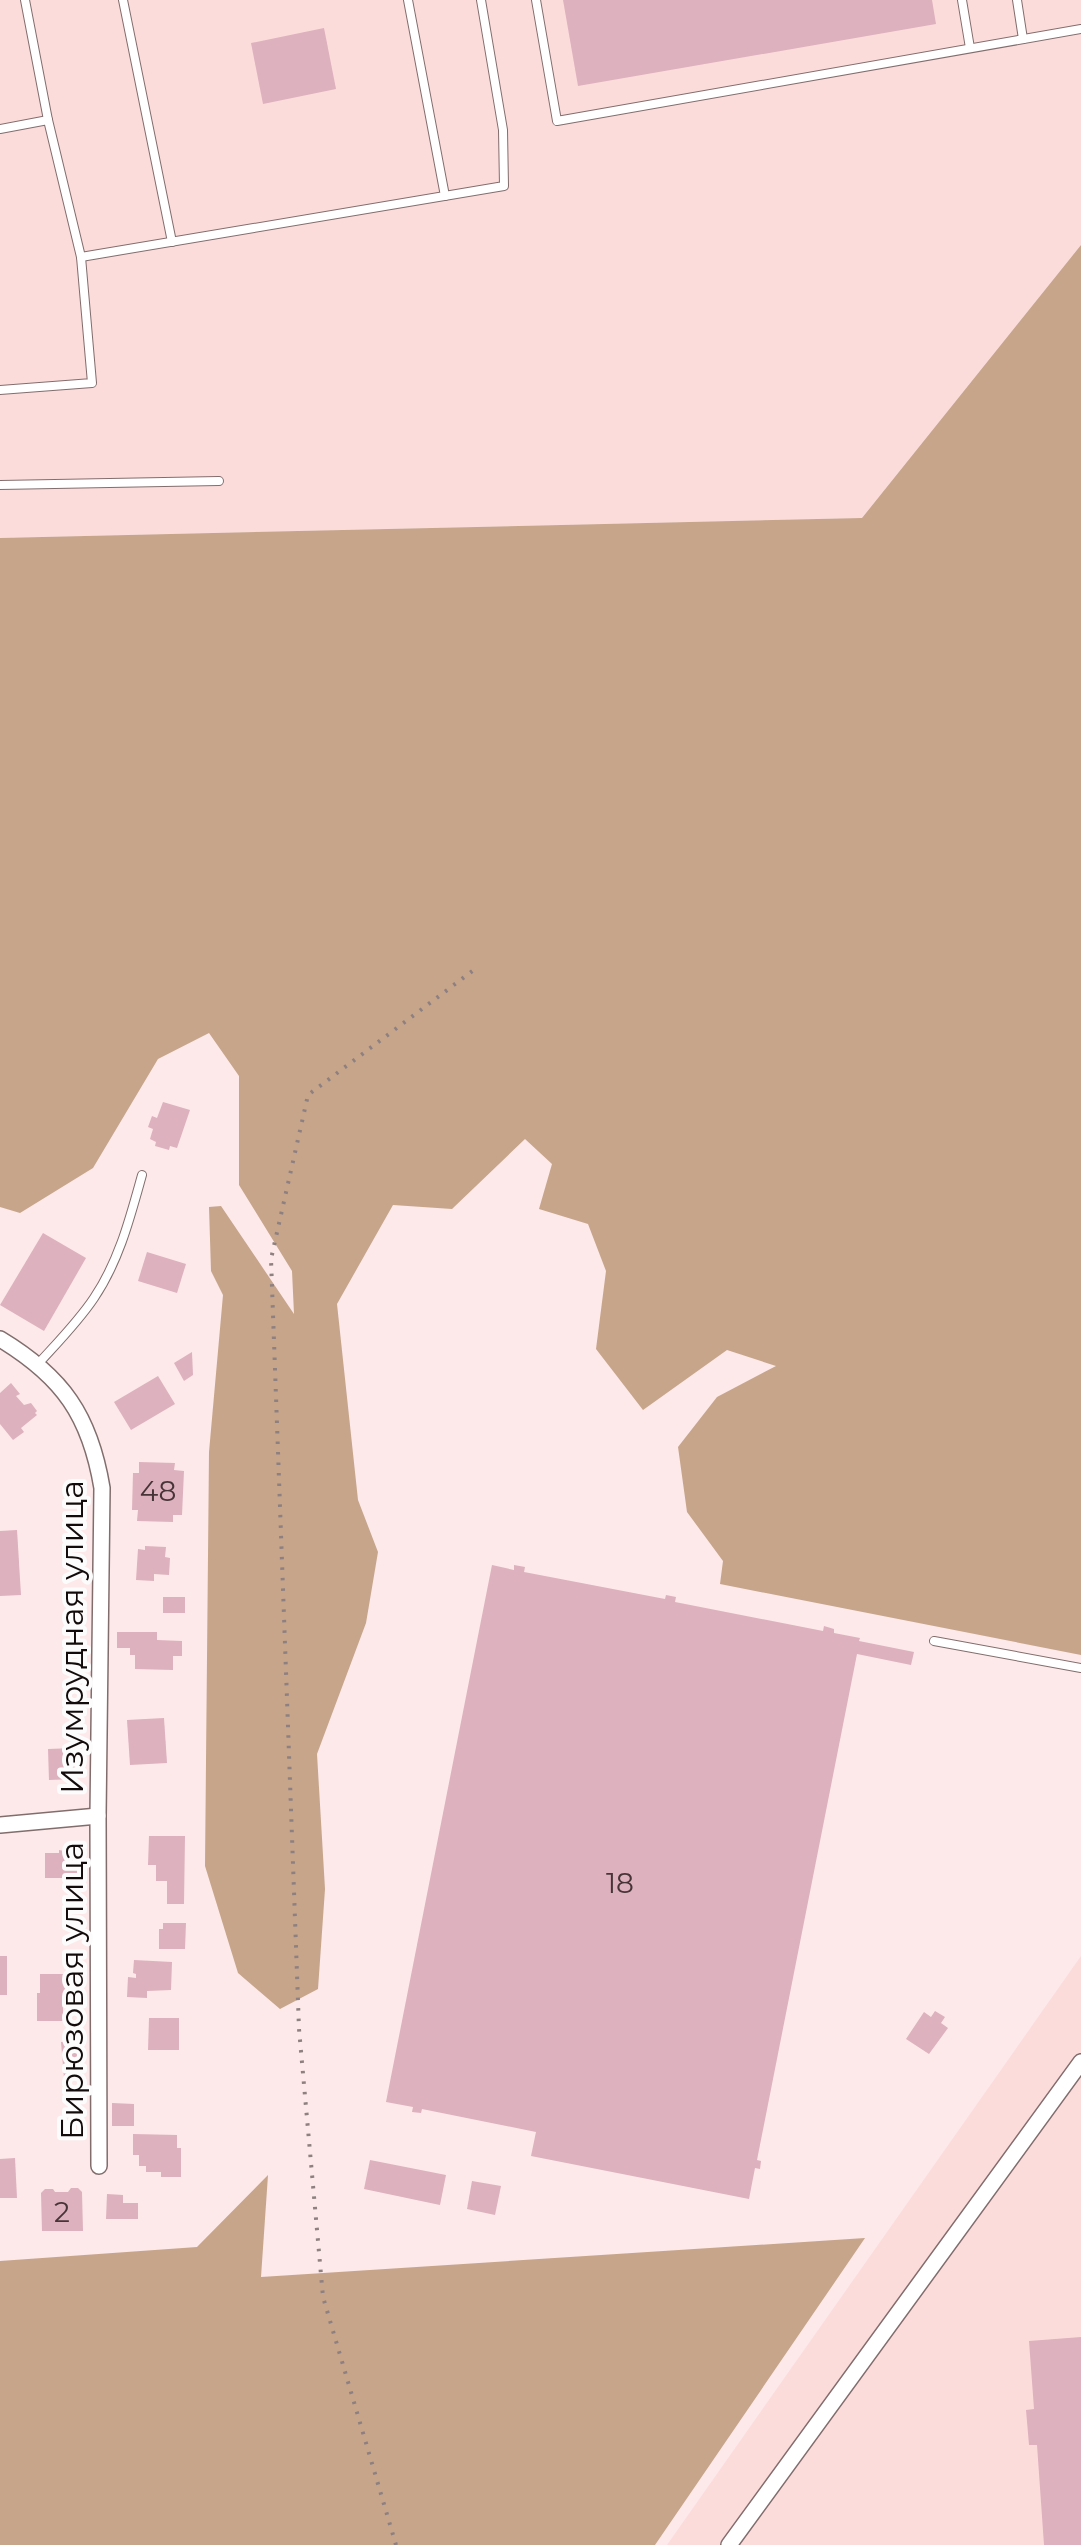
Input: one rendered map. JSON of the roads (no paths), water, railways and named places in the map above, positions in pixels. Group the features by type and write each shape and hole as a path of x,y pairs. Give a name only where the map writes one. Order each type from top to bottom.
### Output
{"street":[{"name":"Изумрудная улица","path":"0,1339 38,1364 64,1390 84,1423 96,1454 102,1488 98,1816 0,1826"},
{"name":"Бирюзовая улица","path":"98,1816 99,2166"},
{"path":"729,2545 1081,2062"}],"lane":[{"path":"0,390 92,384 81,257 48,120 25,0"},
{"path":"124,0 172,242"},
{"path":"408,0 445,196"},
{"path":"81,257 504,186 503,130 481,0"},
{"path":"536,0 557,122 1081,28"},
{"path":"962,0 970,48"},
{"path":"1016,0 1023,39"},
{"path":"0,129 48,120"},
{"path":"0,485 219,480"},
{"path":"38,1364 93,1300 109,1272 126,1234 142,1175"},
{"path":"934,1641 1081,1668"}]}
